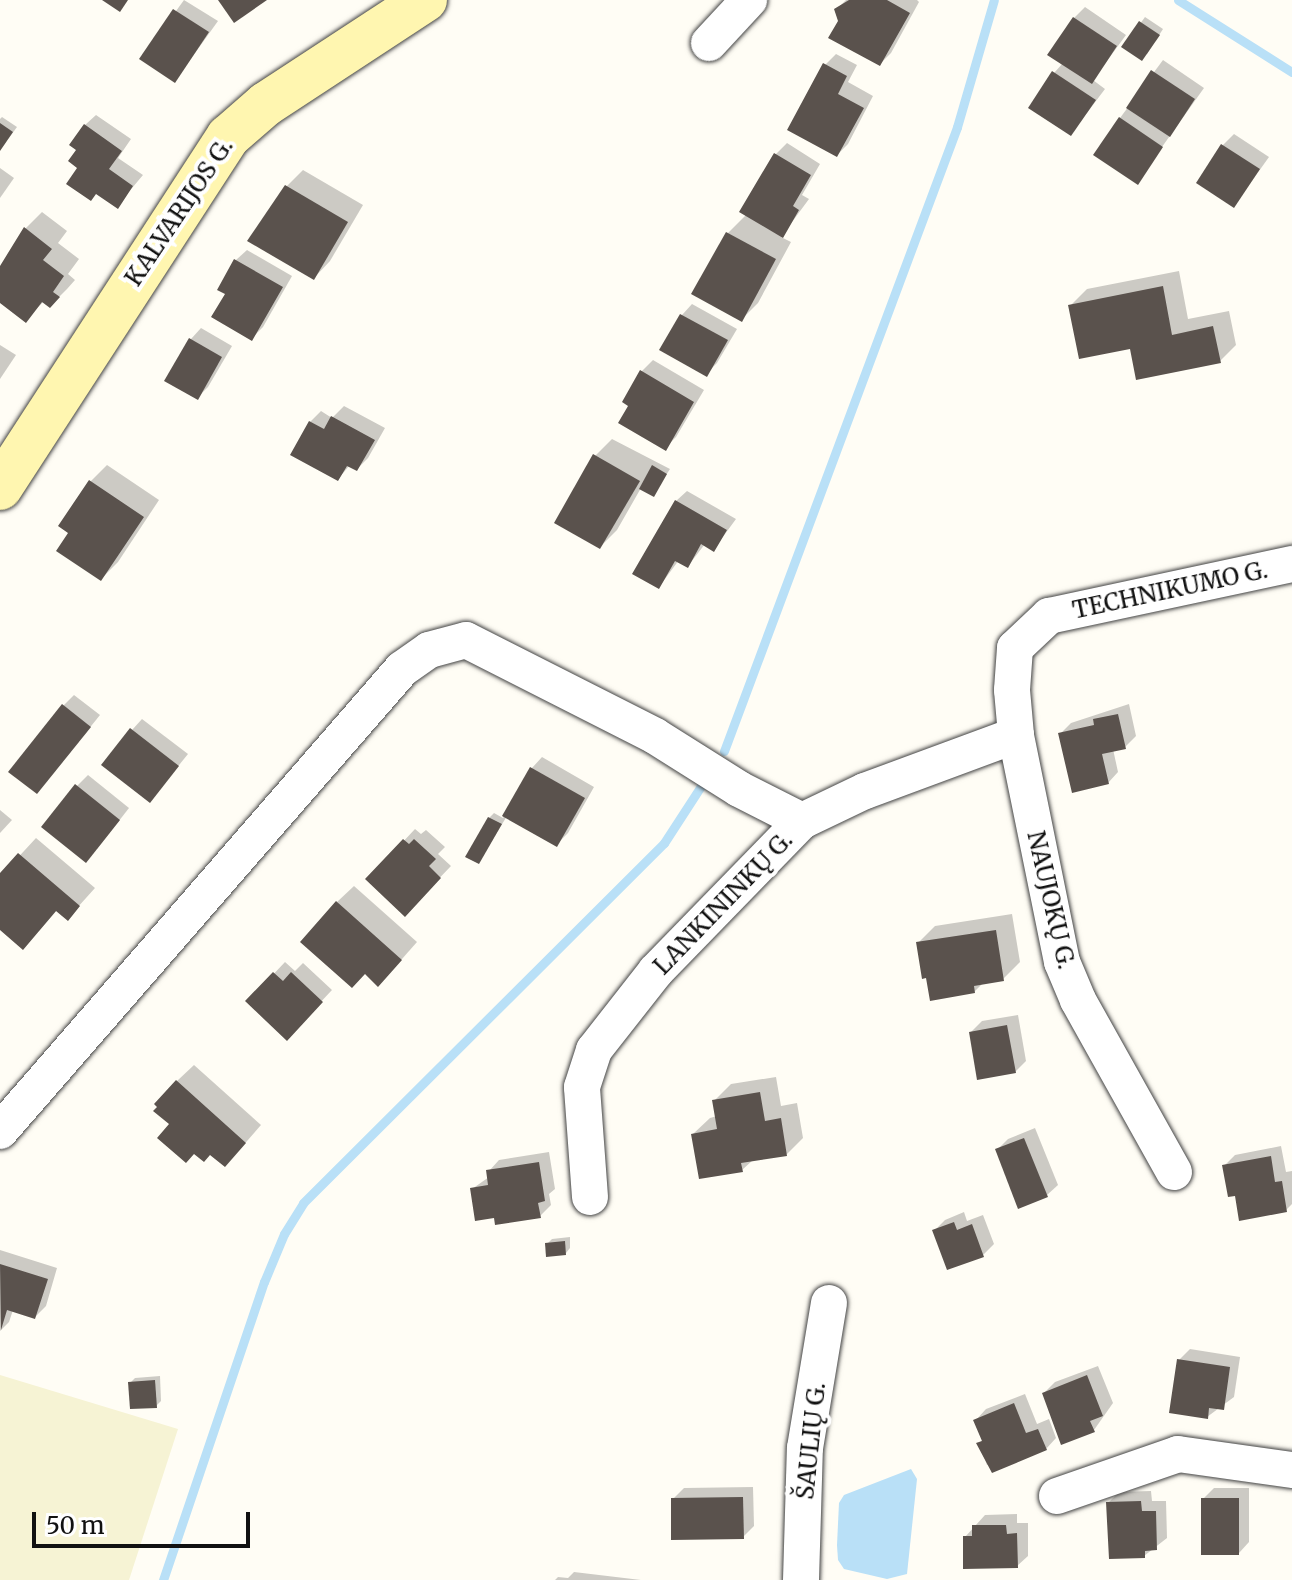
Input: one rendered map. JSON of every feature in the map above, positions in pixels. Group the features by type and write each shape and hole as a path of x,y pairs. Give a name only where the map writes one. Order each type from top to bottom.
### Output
{"main road":[{"name":"KALVARIJOS G.","path":"0,488 228,137 266,104 425,0"}],"street":[{"path":"709,43 749,0"},
{"name":"TECHNIKUMO G.","path":"1049,616 1292,564"},
{"name":"NAUJOKŲ G.","path":"1049,616 1015,648 1012,690 1016,735 1062,962 1078,1000 1174,1172"},
{"path":"0,1131 402,669 429,650 466,640 655,736 739,789 802,821"},
{"name":"LANKININKŲ G.","path":"590,1197 582,1087 594,1050 656,971 802,821 865,791 1016,735"},
{"name":"ŠAULIŲ G.","path":"801,1580 805,1448 829,1303"},
{"path":"1057,1496 1178,1454 1292,1470"}],"shaded area":[{"path":"0,1375 178,1429 129,1580 0,1580"}],"water":[{"path":"911,1469 917,1479 907,1574 887,1579 844,1569 838,1560 837,1545 839,1503 844,1495"}],"building":[{"path":"102,0 128,0 120,12"},
{"path":"218,0 267,0 234,23"},
{"path":"849,0 887,0 910,13 880,66 828,38 838,21 834,9"},
{"path":"173,9 209,32 175,83 139,59"},
{"path":"1073,17 1117,46 1092,84 1047,55"},
{"path":"1139,21 1160,35 1142,61 1121,47"},
{"path":"823,63 847,76 838,94 864,108 837,157 787,130"},
{"path":"1151,70 1195,99 1170,137 1126,108"},
{"path":"1052,71 1096,100 1071,136 1028,108"},
{"path":"1119,117 1163,147 1138,185 1093,155"},
{"path":"0,123 13,132 0,151"},
{"path":"84,124 122,151 109,169 133,186 118,209 96,194 91,201 66,184 77,168 68,161 76,150 69,145"},
{"path":"1221,144 1260,169 1234,208 1196,183"},
{"path":"774,153 811,175 793,206 799,210 783,238 739,212"},
{"path":"285,185 348,222 314,280 247,241"},
{"path":"24,227 52,249 43,260 64,276 53,292 60,297 50,308 42,302 26,323 0,303 0,266"},
{"path":"726,232 776,259 742,322 691,294"},
{"path":"234,259 283,287 252,341 211,317 225,294 217,290"},
{"path":"1163,286 1172,335 1213,326 1221,363 1136,380 1130,349 1079,359 1068,305"},
{"path":"680,314 728,340 707,377 659,350"},
{"path":"189,338 222,357 198,400 164,381"},
{"path":"640,370 694,402 666,451 618,423 628,406 622,402"},
{"path":"331,416 375,440 357,471 347,466 338,481 290,455 309,421 324,429"},
{"path":"593,454 640,481 600,549 554,523"},
{"path":"652,465 667,474 654,497 639,489"},
{"path":"89,480 144,517 101,581 56,551 68,533 58,526"},
{"path":"675,500 727,530 714,552 701,544 688,568 675,561 659,589 632,574"},
{"path":"62,704 91,727 37,794 8,772"},
{"path":"1118,714 1126,749 1102,754 1109,784 1072,793 1058,733 1094,725 1093,719"},
{"path":"130,728 179,766 150,803 101,765"},
{"path":"530,767 585,798 557,847 502,816"},
{"path":"75,784 120,820 86,863 41,827"},
{"path":"488,817 502,824 479,864 465,857"},
{"path":"403,839 409,844 414,839 436,859 429,866 441,878 405,917 365,879"},
{"path":"18,853 80,906 68,921 56,911 23,950 0,930 0,873"},
{"path":"336,901 402,960 378,987 365,974 352,988 300,942"},
{"path":"996,930 1004,981 974,986 975,993 930,1001 926,978 922,979 916,942"},
{"path":"273,972 283,981 291,972 323,1002 287,1041 245,1001"},
{"path":"1007,1025 1016,1073 977,1080 969,1032"},
{"path":"176,1080 246,1143 225,1167 210,1155 204,1162 194,1154 186,1163 157,1138 169,1124 153,1111 157,1107 154,1104"},
{"path":"760,1092 765,1121 781,1118 787,1156 741,1163 743,1172 699,1179 691,1134 717,1129 712,1100"},
{"path":"1024,1138 1048,1197 1018,1209 995,1149"},
{"path":"1271,1156 1275,1182 1282,1181 1287,1212 1239,1221 1235,1196 1228,1197 1222,1165"},
{"path":"539,1162 545,1201 538,1203 541,1218 495,1225 494,1218 475,1221 470,1188 488,1185 486,1170"},
{"path":"954,1222 957,1230 972,1224 984,1257 947,1270 932,1230"},
{"path":"565,1241 566,1255 546,1257 545,1243"},
{"path":"0,1264 48,1279 35,1319 7,1310 1,1330"},
{"path":"1177,1359 1230,1367 1224,1410 1209,1408 1208,1419 1169,1413"},
{"path":"1087,1375 1103,1416 1090,1421 1095,1432 1061,1445 1042,1393"},
{"path":"155,1380 157,1408 130,1409 128,1382"},
{"path":"1014,1403 1026,1433 1038,1429 1047,1450 992,1473 976,1443 982,1441 973,1420"},
{"path":"743,1497 744,1539 671,1540 671,1498"},
{"path":"1201,1498 1239,1498 1239,1555 1201,1555"},
{"path":"1141,1501 1142,1511 1156,1511 1157,1550 1145,1551 1145,1558 1109,1559 1106,1502"},
{"path":"972,1525 1006,1525 1007,1534 1017,1533 1018,1568 963,1569 963,1536 972,1536"}],"waterway":[{"path":"724,751 957,127 994,0"},
{"path":"1178,0 1292,72"},
{"path":"163,1580 264,1282 284,1234 303,1203 664,843 703,783"}]}
